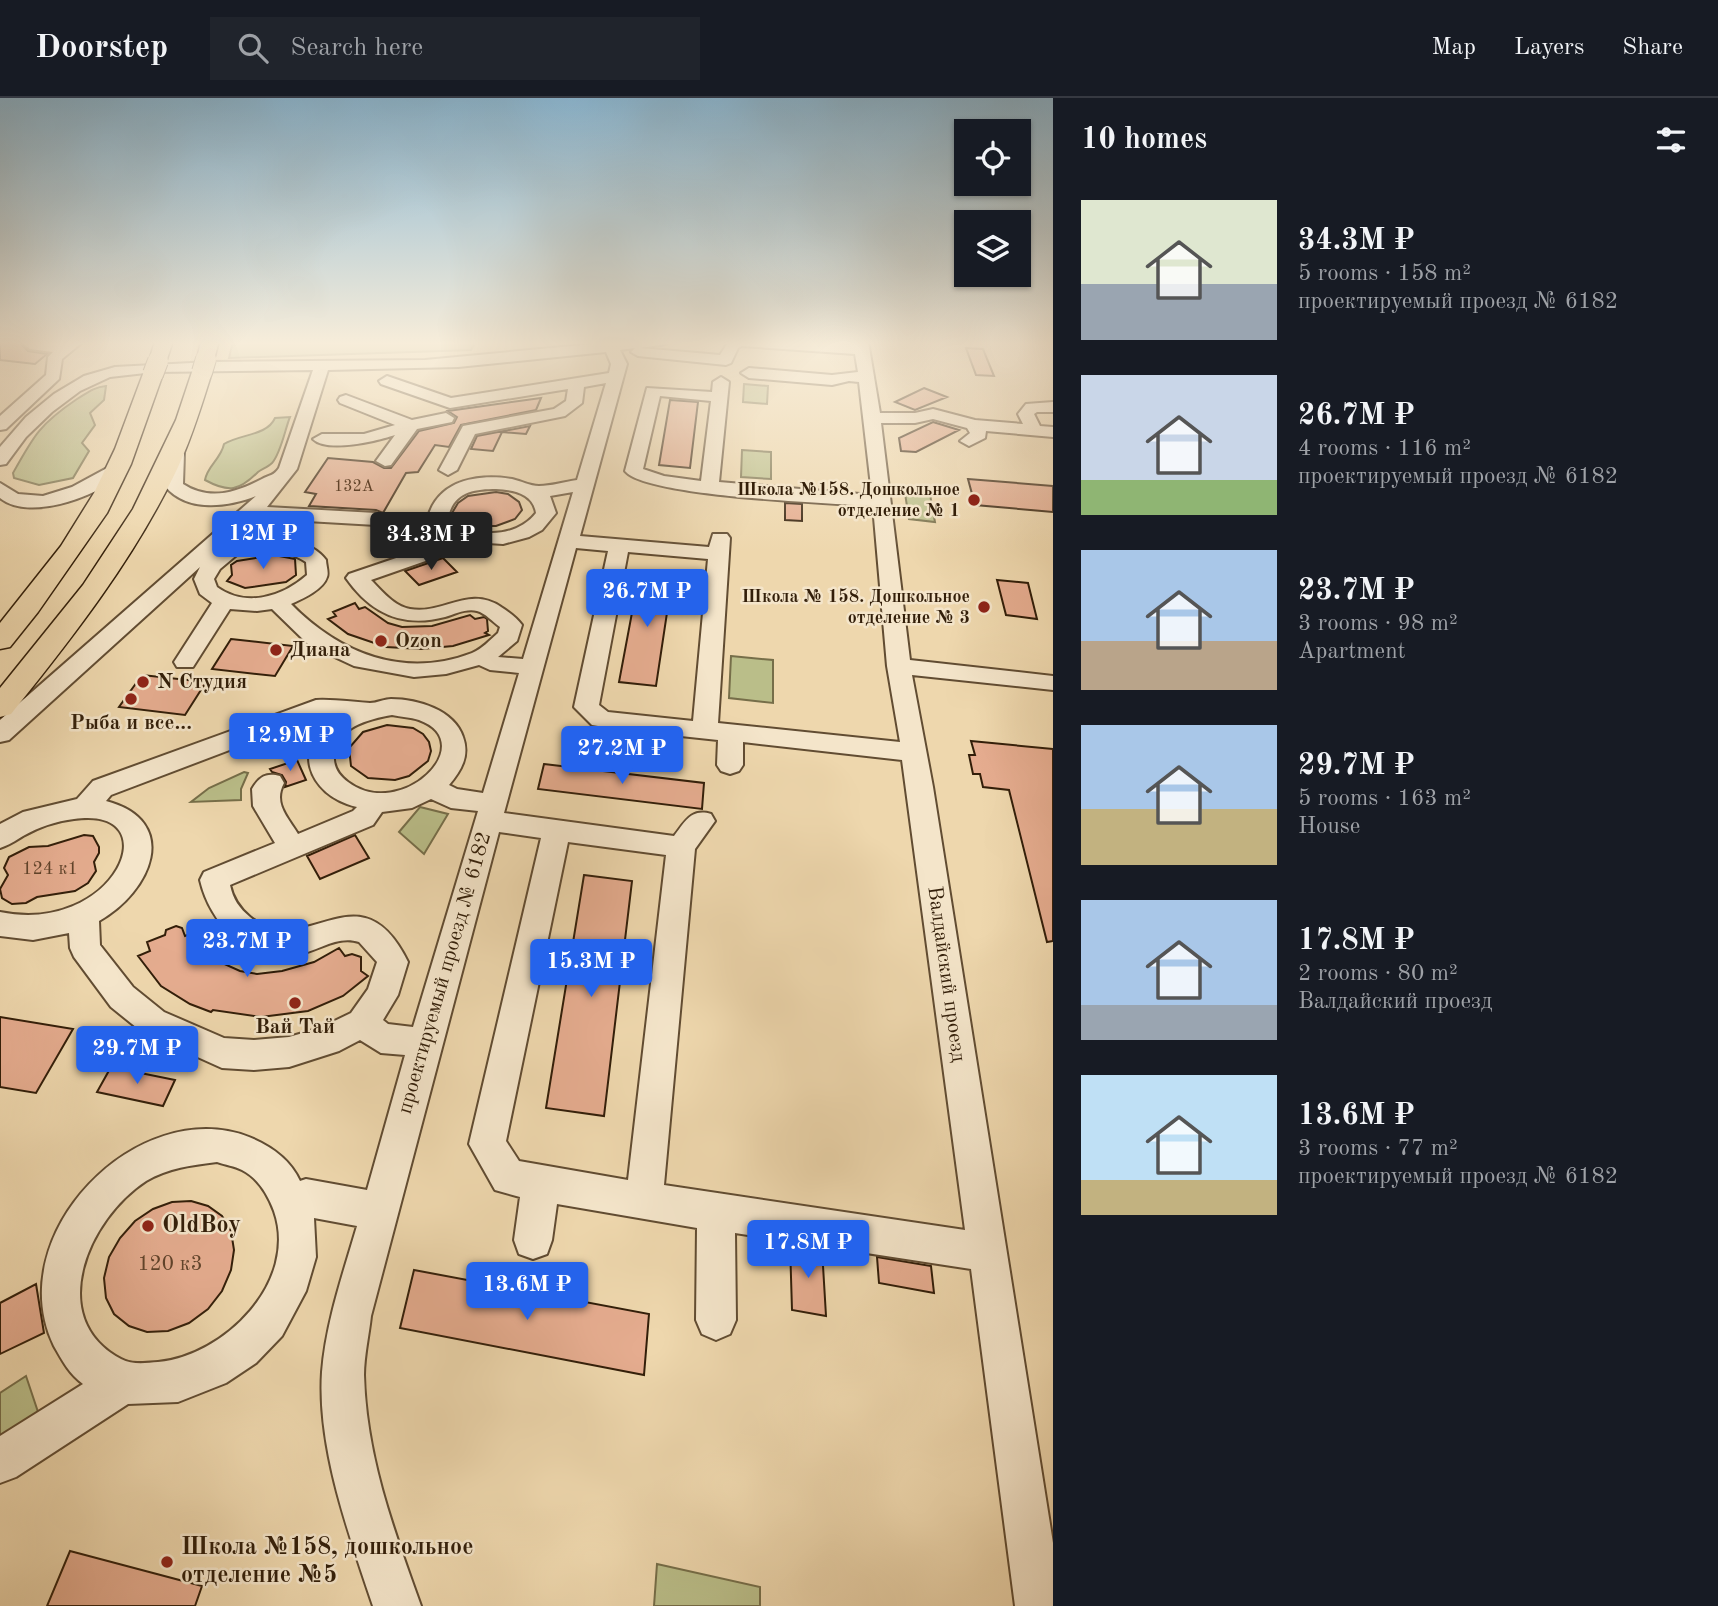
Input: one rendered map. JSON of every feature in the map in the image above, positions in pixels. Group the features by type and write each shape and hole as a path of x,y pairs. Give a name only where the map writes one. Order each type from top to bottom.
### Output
{"main road":[{"path":"0,641 67,554 105,495 120,466 140,411"},
{"path":"0,706 65,628 127,542 175,454 189,411"}],"street":[{"path":"0,425 15,411"},
{"path":"5,446 45,411"},
{"path":"0,734 268,496 288,469 307,411"},
{"path":"376,411 411,425"},
{"path":"322,439 365,439 447,411"},
{"path":"448,411 469,430"},
{"path":"469,430 561,411"},
{"name":"проектируемый проезд № 6182","path":"397,1606 368,1521 348,1440 343,1373 351,1316 378,1211 583,485 618,411"},
{"path":"630,411 634,471 668,492 709,487 882,501"},
{"path":"709,487 718,411"},
{"name":"Валдайский проезд","path":"872,411 900,666 1039,1606"},
{"path":"1028,411 1026,414 1034,430"},
{"path":"873,418 915,418 933,414 972,433 1034,430 1053,432"},
{"path":"385,461 411,425"},
{"path":"448,470 469,430"},
{"path":"175,454 174,486 182,493 202,499 230,499 249,494 288,469"},
{"path":"0,489 11,498 43,502 96,485 120,466"},
{"path":"534,492 544,501 546,513 533,528 513,536 469,536 452,529 439,514 440,505 452,493 483,483 500,483 534,492 583,485"},
{"path":"741,513 745,489"},
{"path":"251,512 376,519"},
{"path":"292,546 305,517"},
{"path":"403,525 399,529 400,534 421,556"},
{"path":"278,603 316,640 342,655 374,664 410,668 444,667 483,657 509,636 511,625 485,606 475,604 444,613 417,616 394,610 356,578 465,540 469,536"},
{"path":"567,541 620,545 719,546 705,730"},
{"path":"229,554 208,572 206,585 209,592 223,602 244,606 278,603 308,588 317,577 316,561 304,551 292,546 256,545"},
{"path":"620,545 586,707 601,719 914,752"},
{"path":"184,569 208,572"},
{"path":"185,662 223,602"},
{"path":"483,657 490,663 532,667"},
{"path":"900,666 1053,683"},
{"path":"85,808 102,788 316,708 412,708 444,723 453,735 456,751 434,789 416,798 375,803 337,790 325,778 320,765 321,750 327,737 338,726 370,710"},
{"path":"620,747 622,722"},
{"path":"730,765 731,733"},
{"path":"271,783 265,789 266,806 292,848"},
{"path":"434,789 491,812 557,830 681,847"},
{"path":"84,916 85,948 122,997 153,1022 194,1043 222,1053 254,1055 289,1052 327,1041 362,1023 382,995 393,962 382,940 363,929 334,930 295,943 262,940 244,931 220,902 214,880 363,818 375,803"},
{"path":"0,838 17,825 48,812 85,808 118,815 132,827 139,843 137,862 127,882 108,901 84,916 54,926 24,929 0,924"},
{"path":"644,1201 681,847 701,821"},
{"path":"557,830 487,1144 508,1177 644,1201 985,1252"},
{"path":"362,1023 381,1038 425,1043"},
{"path":"217,1145 249,1154 275,1174 293,1202 298,1238 292,1277 273,1315 243,1349 205,1374 163,1386 124,1383 90,1365 68,1335 60,1297 66,1256 84,1218 111,1186 144,1162 181,1148 217,1145"},
{"path":"533,1240 541,1182"},
{"path":"293,1202 306,1198 378,1211"},
{"path":"716,1210 716,1320"},
{"path":"0,1461 124,1383"}],"green space":[{"path":"60,411 92,411 95,425 82,443 89,451 73,478 39,485 14,478 13,473 46,423"},
{"path":"290,417 275,459 245,483 227,488 205,480 224,444 260,432 275,418"},
{"path":"742,450 771,452 771,479 741,477"},
{"path":"904,487 929,489 935,522 909,519"},
{"path":"731,656 773,660 773,703 729,698"},
{"path":"244,772 248,773 241,789 241,800 191,802 209,788"},
{"path":"420,807 448,814 424,854 399,832"},
{"path":"26,1376 41,1421 0,1437 0,1393"},
{"path":"657,1564 760,1587 760,1606 654,1606"}],"building":[{"path":"449,411 529,411 461,425 449,447 435,445 418,472 406,473 383,513 376,510 309,506 316,494 305,492 328,458 373,462 384,468 391,468 419,431 454,423 457,417"},
{"path":"668,411 697,411 690,468 659,465"},
{"path":"933,422 959,430 916,452 901,451 899,438"},
{"path":"530,426 526,434 502,432 493,451 471,449 477,436"},
{"path":"968,479 1053,486 1053,512 975,505"},
{"path":"496,492 508,494 519,502 522,510 515,519 496,526 469,526 452,513 458,503 468,496"},
{"path":"785,503 802,504 802,521 785,520"},
{"path":"274,555 295,559 296,575 286,582 245,588 227,581 232,575 231,565 237,561"},
{"path":"443,558 457,572 419,585 405,571"},
{"path":"640,570 673,573 656,686 619,682"},
{"path":"997,580 1028,583 1037,619 1006,615"},
{"path":"355,603 359,609 365,607 388,623 402,627 432,626 470,615 475,619 484,617 487,619 488,631 485,633 489,635 453,646 421,649 386,647 348,634 328,619 336,616 333,612"},
{"path":"231,639 293,646 275,676 212,669"},
{"path":"142,675 206,682 185,715 119,707"},
{"path":"387,725 413,728 423,734 431,751 428,761 409,776 395,780 368,778 351,766 349,748 363,732"},
{"path":"971,741 1053,749 1053,941 1047,942 1009,790 983,787 980,774 973,774 969,755 975,755"},
{"path":"297,760 306,780 285,787 286,782 282,775 270,769"},
{"path":"544,764 704,783 702,809 538,789"},
{"path":"84,835 93,836 99,847 94,862 96,871 88,883 75,891 37,897 26,903 12,904 2,898 0,889 8,875 4,868 9,857 29,847 48,846"},
{"path":"355,835 369,858 320,879 307,856"},
{"path":"584,875 632,881 604,1116 546,1108"},
{"path":"176,926 182,928 185,936 193,933 222,963 240,971 257,974 282,971 314,962 339,948 345,956 352,954 361,957 361,971 368,976 343,996 308,1011 261,1017 213,1010 211,1012 190,1004 161,986 138,956 150,951 147,942 165,935 166,930"},
{"path":"0,1017 73,1029 36,1093 0,1087"},
{"path":"111,1067 175,1080 163,1106 97,1092"},
{"path":"191,1201 208,1206 222,1216 231,1231 234,1250 231,1270 222,1291 208,1309 189,1323 168,1331 147,1332 129,1326 114,1314 106,1298 104,1278 109,1257 120,1238 135,1221 153,1209 172,1202"},
{"path":"790,1244 822,1249 826,1316 792,1310"},
{"path":"877,1257 931,1266 934,1293 879,1283"},
{"path":"414,1270 649,1314 644,1375 400,1328"},
{"path":"36,1284 44,1333 0,1354 0,1303"},
{"path":"70,1551 202,1586 195,1606 47,1606"}],"place":[{"name":"Школа №158. Дошкольное отделение № 1","path":"974,500"},
{"name":"Школа № 158. Дошкольное отделение № 3","path":"984,607"},
{"name":"Ozon","path":"381,641"},
{"name":"Диана","path":"276,650"},
{"name":"N Студия","path":"143,682"},
{"name":"Рыба и все...","path":"131,699"},
{"name":"Вай Тай","path":"295,1003"},
{"name":"OldBoy","path":"148,1226"},
{"name":"Школа №158, дошкольное отделение №5","path":"167,1562"}]}
